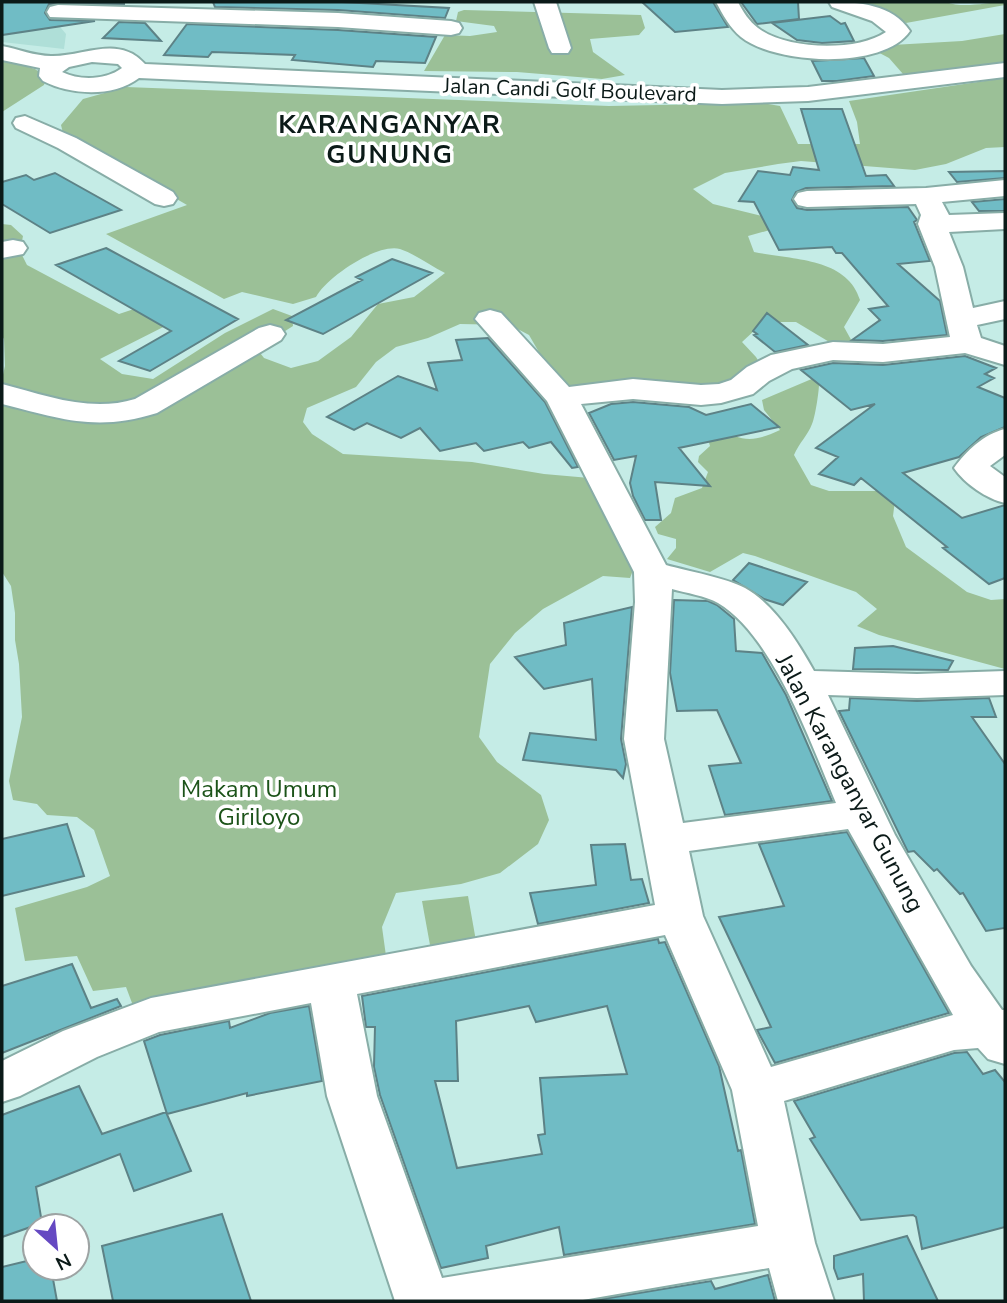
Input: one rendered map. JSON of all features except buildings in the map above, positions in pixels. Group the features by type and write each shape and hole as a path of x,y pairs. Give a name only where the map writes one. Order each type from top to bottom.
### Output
{"street":[{"path":"545,2 561,48"},
{"path":"727,2 732,16 754,35 780,49 804,52 843,51 873,46 897,36 899,31 880,16 840,2"},
{"name":"Jalan Candi Golf Boulevard","path":"54,7 333,11 451,28"},
{"name":"Jalan Candi Golf Boulevard","path":"54,7 73,30 94,43 103,55 132,62 135,66 133,71"},
{"path":"73,30 49,103 164,198"},
{"name":"Jalan Candi Golf Boulevard","path":"2,53 49,103"},
{"name":"Jalan Candi Golf Boulevard","path":"49,103 103,55"},
{"name":"Jalan Candi Golf Boulevard","path":"49,103 120,79 133,71 690,95 808,94 1005,70"},
{"path":"658,110 687,100 690,95"},
{"path":"807,199 926,196 1005,188"},
{"path":"926,196 936,215 932,225 949,267 964,332 1005,356"},
{"path":"932,225 1005,221"},
{"path":"561,397 633,389 721,393 742,387 758,374 782,362 839,350 894,352 964,332 1005,310"},
{"path":"490,319 561,397 652,572 654,602 644,739 664,841 680,916 757,1090 788,1244 807,1301"},
{"path":"2,394 89,416 125,413 146,406 270,334"},
{"path":"1005,439 971,468 1005,493"},
{"name":"Jalan Karanganyar Gunung","path":"652,572 723,592 740,601 779,646 802,682 832,742 862,813 955,979 999,1034"},
{"path":"802,682 917,686 1005,682"},
{"path":"664,841 862,813"},
{"path":"2,1083 80,1044 151,1016 680,916"},
{"path":"331,983 352,1096 423,1301"},
{"path":"757,1090 954,1032 999,1034"},
{"path":"443,1301 788,1244"}],"shaded area":[{"path":"2,2 39,2 66,34 64,49 2,42"}],"green space":[{"path":"864,2 946,2 968,5 1005,2 1005,5 906,23"},
{"path":"458,12 641,15 645,28 639,35 590,39 593,52 625,75 602,79 517,72 424,71 445,35 470,36 497,32 494,26 456,21"},
{"path":"1005,34 1005,63 903,74 889,58 872,49 892,45 962,41"},
{"path":"2,59 35,69 46,77 44,85 2,112"},
{"name":"Makam Umum Giriloyo","path":"1005,78 1005,147 986,148 946,164 915,170 801,161 778,164 725,173 693,189 713,204 783,221 777,228 748,236 754,252 816,263 843,275 860,300 844,327 854,345 836,346 796,322 778,322 755,330 742,342 765,372 688,388 610,391 558,385 529,335 510,325 460,324 428,338 396,347 376,362 356,387 307,408 303,422 312,434 343,454 472,462 544,474 601,479 635,565 630,578 603,576 543,609 515,633 490,664 479,737 497,762 541,795 549,820 538,844 500,873 461,884 396,893 382,927 386,956 180,993 135,1011 126,987 93,991 77,956 25,961 15,908 87,887 110,876 94,830 77,817 47,815 37,804 13,800 9,781 22,717 15,613 11,586 2,572 2,379 5,366 2,336 2,224 11,225 23,236 20,251 27,265 119,314 182,293 189,314 100,359 122,374 153,379 225,333 273,309 292,316 293,326 257,349 264,358 291,368 318,361 351,337 378,304 414,297 445,273 406,251 390,249 366,256 341,271 316,297 293,304 242,292 224,299 106,234 187,205 63,133 61,125 83,99 126,87 609,106 762,103 780,106 798,144 860,144 857,122 849,101"},
{"path":"814,378 819,384 814,416 794,455 811,485 829,491 887,491 895,500 893,516 906,547 967,592 991,600 1005,599 1005,669 879,635 857,626 877,609 856,592 755,556 743,553 710,572 667,559 676,548 676,539 658,534 655,527 671,513 675,498 702,488 708,472 698,462 699,456 710,446 707,436 716,426 747,439 780,430 764,410 762,400"},
{"path":"468,896 476,941 430,945 422,901"}],"district":[{"name":"KARANGANYAR GUNUNG","path":"390,139"}]}
